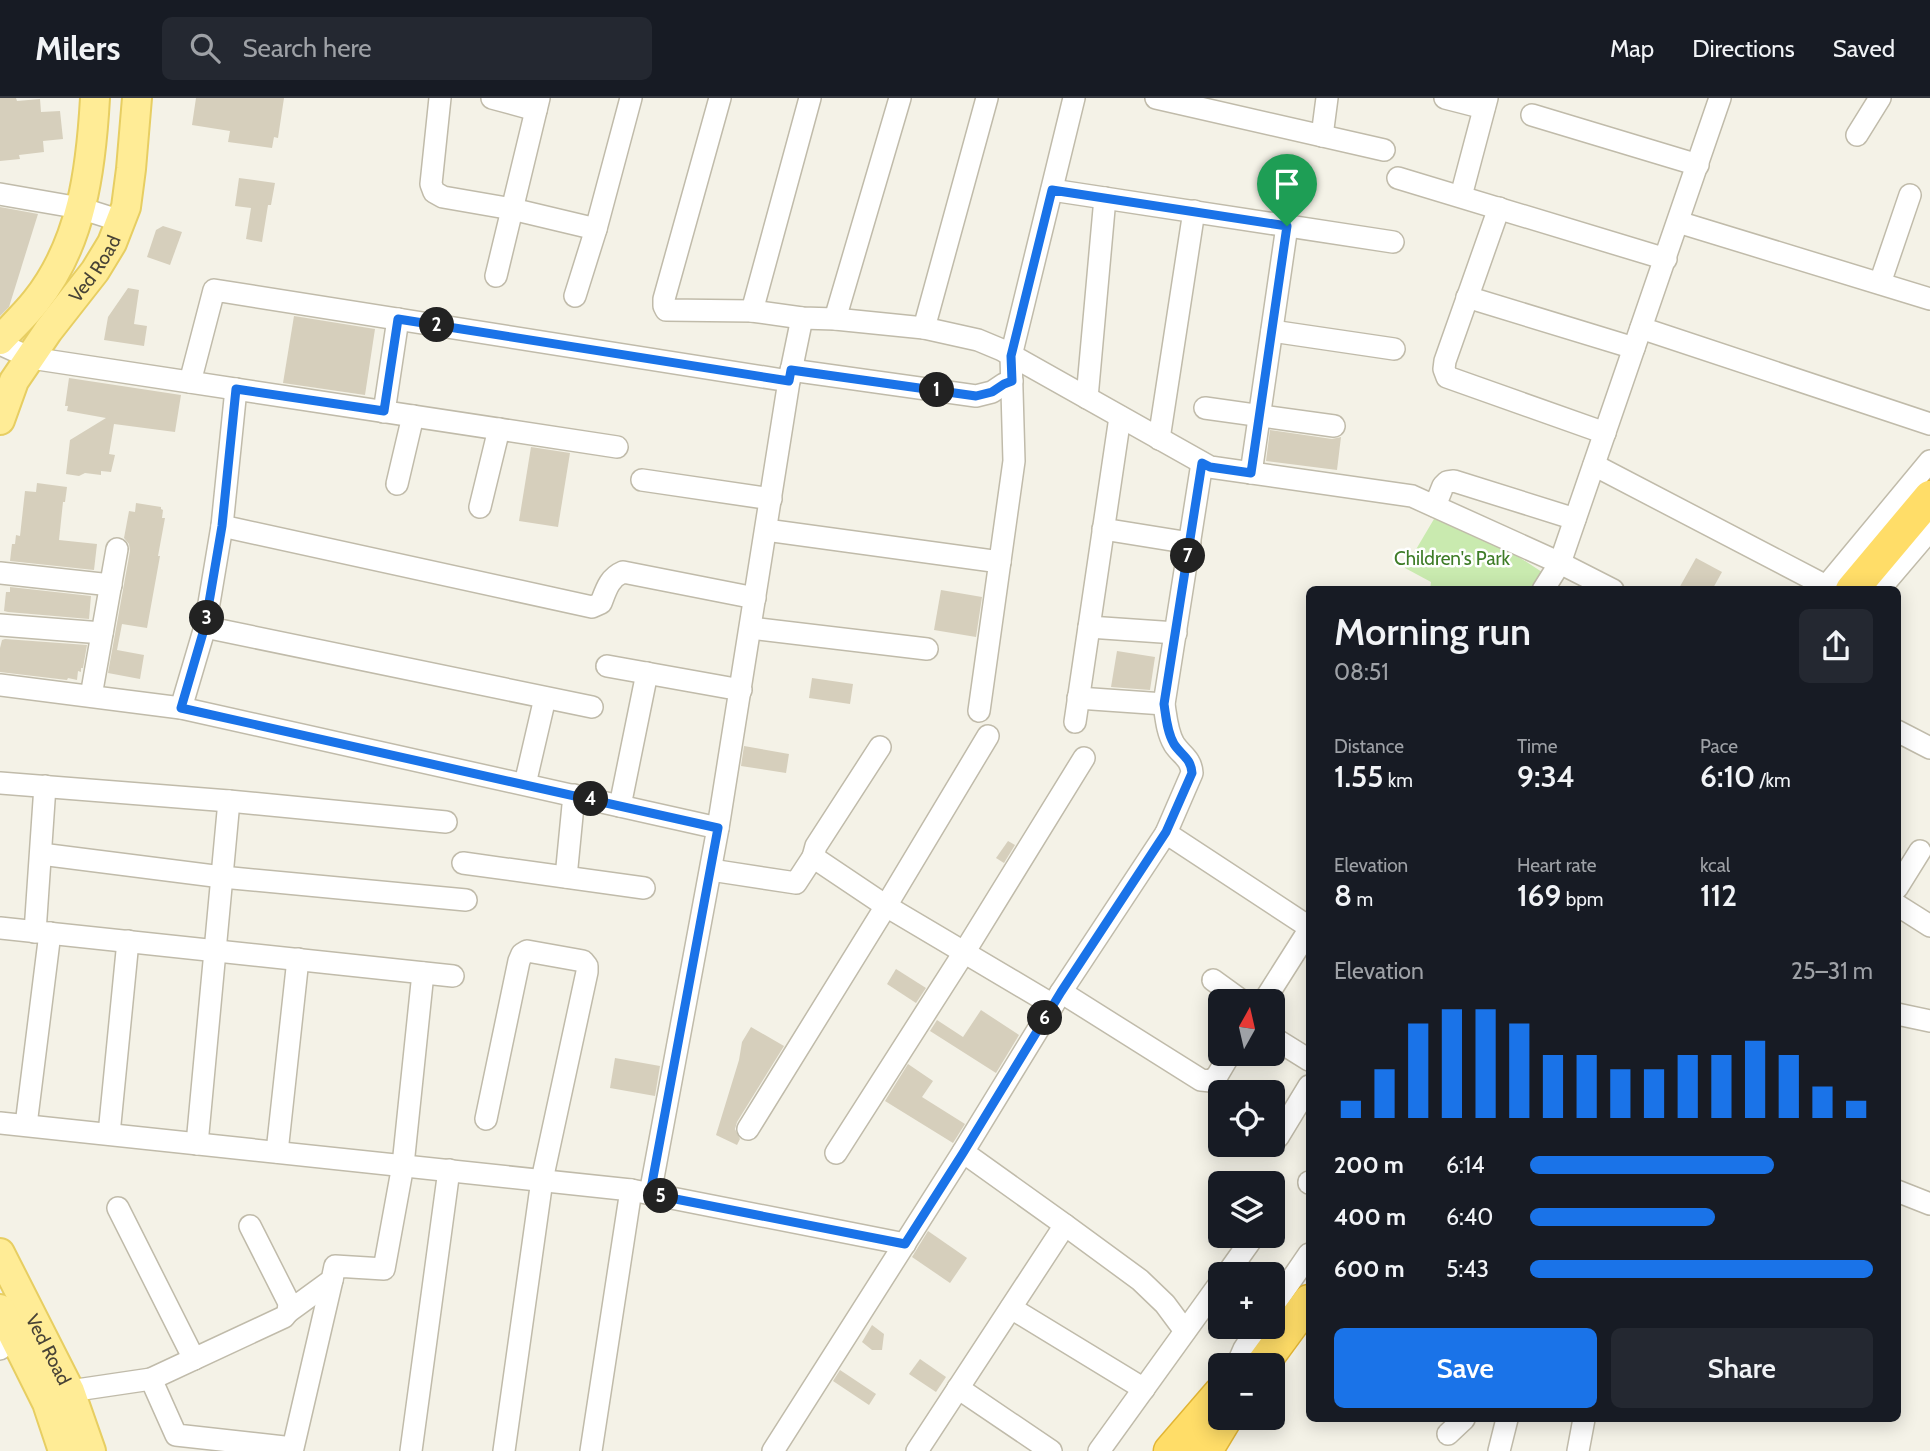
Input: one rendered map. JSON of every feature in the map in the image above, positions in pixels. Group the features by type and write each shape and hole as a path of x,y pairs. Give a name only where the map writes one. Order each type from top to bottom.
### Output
{"highway":[{"path":"1835,586 1930,497"},
{"path":"1874,586 1930,520"},
{"path":"1285,1308 1306,1280"},
{"path":"1253,1353 1306,1304"},
{"path":"1170,1451 1208,1407"},
{"path":"1206,1451 1219,1430"},
{"path":"1229,1430 1229,1451"}],"main road":[{"name":"Ved Road","path":"0,342 37,300 58,268 71,240 89,167 95,98"},
{"name":"Ved Road","path":"0,420 14,381 48,331 95,271 112,243 126,207 137,98"},
{"name":"Ved Road","path":"0,1252 70,1391 92,1451"},
{"name":"Ved Road","path":"1,1312 47,1403 63,1451"}],"street":[{"path":"440,98 431,184 433,192 443,197 512,209 596,229"},
{"path":"492,98 537,104 496,276"},
{"path":"575,296 631,98"},
{"path":"720,98 664,306 666,310 752,311 924,328 978,340 1210,467 1412,496 1605,586"},
{"path":"752,311 810,98"},
{"path":"835,319 900,98"},
{"path":"924,328 987,98"},
{"path":"979,711 1014,461 1011,356 1074,98"},
{"path":"1156,98 1237,107 1322,135 1384,150"},
{"path":"1322,135 1326,98"},
{"path":"1445,98 1486,103 1461,197"},
{"path":"1546,586 1560,563 1720,98"},
{"path":"1857,135 1880,98"},
{"path":"1532,116 1698,165"},
{"path":"1398,178 1666,259"},
{"path":"1052,190 1394,242"},
{"path":"0,194 80,208 121,221"},
{"path":"1880,284 1910,195"},
{"path":"1087,398 1105,198"},
{"path":"1499,208 1445,361 1447,377 1605,433"},
{"path":"1159,439 1194,211"},
{"path":"1678,222 1930,299"},
{"path":"1251,473 1287,226"},
{"path":"190,382 214,290 790,375 976,396 992,392 1012,381"},
{"path":"1467,297 1638,338 1930,424"},
{"path":"592,1451 640,1192 711,870 790,375 802,318"},
{"path":"384,411 398,319"},
{"path":"1272,331 1394,349"},
{"path":"0,342 31,358 617,447"},
{"path":"181,708 205,626 222,526 236,389"},
{"path":"1205,408 1335,426"},
{"path":"397,484 413,416"},
{"path":"1075,722 1120,416"},
{"path":"480,507 499,429"},
{"path":"1835,586 1930,461"},
{"path":"773,1451 963,1153 1057,998 1166,832 1192,773 1192,765 1173,742 1164,704 1202,463"},
{"path":"1594,465 1829,586"},
{"path":"642,480 771,499"},
{"path":"1435,506 1443,486 1454,481 1575,519"},
{"path":"222,526 592,607 601,603 614,576 623,572 755,598"},
{"path":"1103,529 1190,543"},
{"path":"766,530 1000,562"},
{"path":"1883,586 1930,530"},
{"path":"91,696 117,550"},
{"path":"0,573 111,585"},
{"path":"0,625 102,633"},
{"path":"205,626 592,707"},
{"path":"1089,627 1176,633"},
{"path":"751,628 927,649"},
{"path":"607,666 741,690"},
{"path":"620,806 647,673"},
{"path":"0,685 181,708 718,828"},
{"path":"525,784 545,698"},
{"path":"1078,698 1164,704"},
{"path":"1901,734 1930,748"},
{"path":"748,1129 988,736"},
{"path":"711,870 796,883 813,857 816,846 880,747"},
{"path":"836,1153 1084,758"},
{"path":"0,783 229,800 446,822"},
{"path":"26,1125 43,933 41,855 45,786"},
{"path":"566,877 574,795"},
{"path":"197,1144 229,800"},
{"path":"1166,832 1306,926"},
{"path":"1901,882 1920,851"},
{"path":"41,855 222,877 466,900"},
{"path":"813,857 886,906 965,951 1057,998 1201,1080 1211,1081 1223,1066"},
{"path":"463,863 644,888"},
{"path":"1901,908 1930,926"},
{"path":"0,928 453,976"},
{"path":"1271,989 1306,933"},
{"path":"109,1134 128,941"},
{"path":"486,1119 522,954 527,951 583,961 587,972 542,1180 504,1451"},
{"path":"276,1152 298,959"},
{"path":"151,1379 176,1435 293,1448 335,1266 384,1269 403,1166 423,972"},
{"path":"1213,980 1225,989"},
{"path":"1901,1015 1930,1021"},
{"path":"1285,1045 1306,1058"},
{"path":"1285,1126 1306,1093"},
{"path":"0,1123 640,1192 905,1244"},
{"path":"963,1153 1139,1280 1165,1304 1185,1331"},
{"path":"411,1451 449,1170"},
{"path":"1901,1192 1930,1203"},
{"path":"118,1208 194,1359"},
{"path":"917,1451 1065,1225"},
{"path":"250,1226 289,1303 288,1312"},
{"path":"1285,1289 1306,1258"},
{"path":"54,1423 70,1391 151,1379 284,1317 332,1280"},
{"path":"1099,1451 1208,1299"},
{"path":"1011,1308 1144,1389"},
{"path":"0,1349 1,1312"},
{"path":"1285,1358 1306,1330"},
{"path":"958,1388 1051,1451"},
{"path":"1448,1434 1461,1422"},
{"path":"1499,1451 1506,1422"},
{"path":"1578,1451 1583,1422"}],"green space":[{"name":"Children's Park","path":"1434,519 1485,535 1545,574 1537,586 1430,586 1431,582 1405,568"}],"building":[{"path":"0,98 16,98 17,101 40,99 41,112 60,111 63,139 43,141 44,152 0,161"},
{"path":"196,98 284,98 278,138 274,137 272,148 228,142 230,131 192,125"},
{"path":"239,178 275,183 271,205 268,205 262,242 246,239 251,208 235,206"},
{"path":"0,207 38,214 9,307 0,316"},
{"path":"163,226 182,232 170,265 147,257 156,230"},
{"path":"128,288 139,290 134,324 147,326 144,346 104,340 108,317"},
{"path":"294,316 375,329 365,395 283,383"},
{"path":"69,378 181,395 175,432 114,424 109,454 115,455 111,472 101,471 101,475 85,473 79,476 66,474 70,440 106,418 67,411 68,406 65,406"},
{"path":"1270,430 1332,439 1341,437 1337,470 1266,461"},
{"path":"531,447 570,453 558,527 519,521"},
{"path":"37,483 67,487 59,540 97,544 94,570 10,561 12,544 15,544 16,535 20,536 25,491 36,492"},
{"path":"136,503 161,507 162,518 165,518 147,628 122,624 117,650 144,655 140,679 108,673 130,551 124,538 129,511 135,512"},
{"path":"1696,558 1722,572 1714,586 1680,586"},
{"path":"10,587 91,596 89,619 4,611 6,592 10,592"},
{"path":"941,590 982,597 976,637 934,630"},
{"path":"2,640 87,645 83,668 81,672 78,671 77,680 0,672 0,648"},
{"path":"1117,651 1155,657 1150,690 1111,687"},
{"path":"812,678 853,684 850,704 809,698"},
{"path":"744,746 789,754 786,773 741,766"},
{"path":"1008,841 1015,845 1004,863 996,858"},
{"path":"896,969 926,988 916,1003 887,984"},
{"path":"981,1010 1019,1035 996,1073 930,1031 937,1020 963,1037"},
{"path":"751,1027 784,1046 737,1122 735,1129 740,1139 737,1145 716,1135 742,1042"},
{"path":"615,1058 660,1066 655,1096 610,1088"},
{"path":"908,1064 933,1081 922,1097 965,1124 953,1143 885,1101"},
{"path":"928,1231 967,1258 950,1283 912,1257"},
{"path":"872,1325 884,1334 882,1350 872,1350 862,1342"},
{"path":"920,1359 946,1377 936,1392 909,1374"},
{"path":"840,1370 876,1394 869,1405 833,1381"}],"route":[{"path":"1052,190 1287,226 1251,473 1210,467 1202,463 1164,704 1173,742 1192,765 1192,773 1166,832 1061,992 905,1244 650,1194 718,828 181,708 205,626 222,526 236,389 384,411 398,319 789,381 791,370 976,396 992,392 1012,381 1011,356 1052,190"}]}
